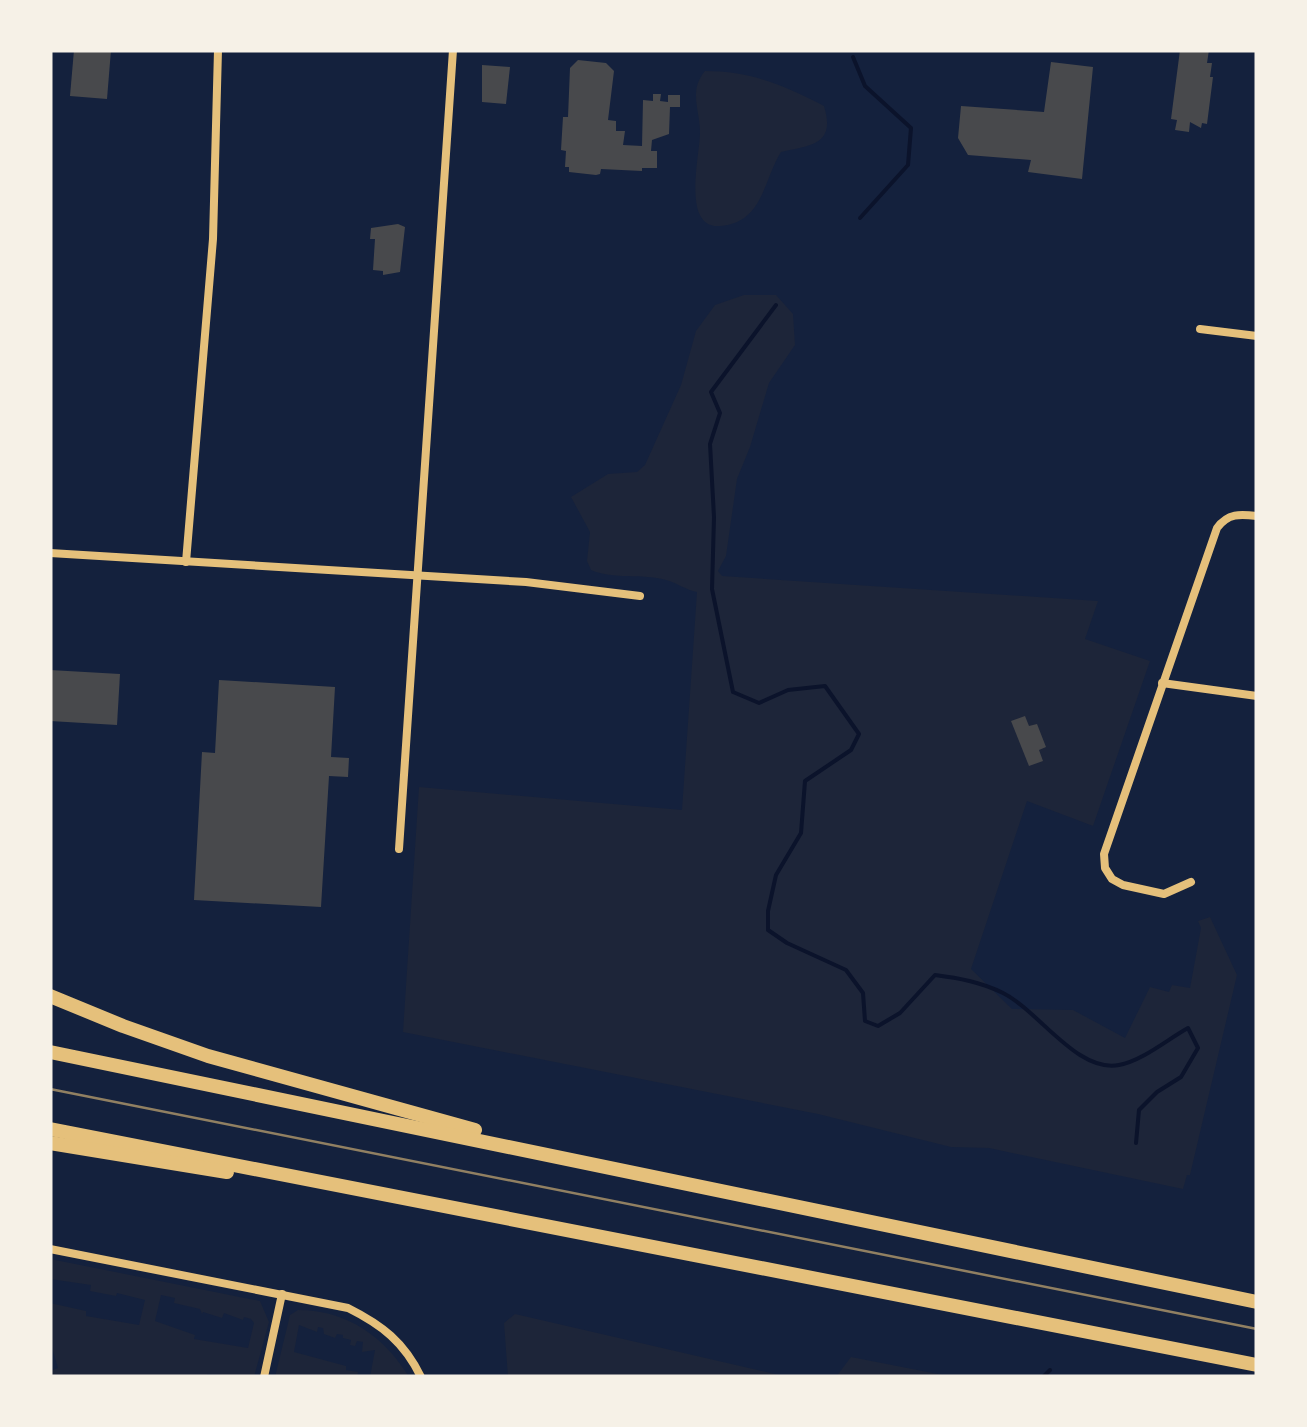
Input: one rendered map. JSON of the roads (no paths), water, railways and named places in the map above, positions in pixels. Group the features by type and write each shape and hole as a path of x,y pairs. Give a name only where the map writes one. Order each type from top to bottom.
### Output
{"highway":[{"path":"50,996 208,1056 528,1145 817,1209"},
{"path":"50,1052 1257,1302"},
{"path":"50,1129 1257,1366"},
{"path":"50,1143 501,1215"}],"street":[{"path":"186,562 213,239 218,50"},
{"path":"399,849 453,50"},
{"path":"1200,330 1257,336"},
{"path":"1191,882 1164,894 1123,885 1112,879 1105,868 1104,854 1216,528 1238,514 1257,516"},
{"path":"50,553 526,582 640,596"},
{"path":"1162,683 1257,696"},
{"path":"50,1249 348,1308 377,1322 402,1344 421,1377"},
{"path":"264,1377 282,1294"}],"waterway":[{"path":"853,57 865,86 911,128 908,165 860,218"},
{"path":"776,305 711,392 720,413 710,444 712,589 733,692 759,703 788,690 825,686 859,734 851,750 805,781 801,833 776,875 768,930 846,970 863,993 865,1021 878,1026 900,1013 935,975 1003,993 1073,1050 1103,1065 1137,1059 1188,1028 1198,1048 1181,1077 1157,1092 1139,1110 1136,1143"},
{"path":"1043,1377 1050,1370"}],"tram line":[{"path":"50,1089 1257,1329"}]}
